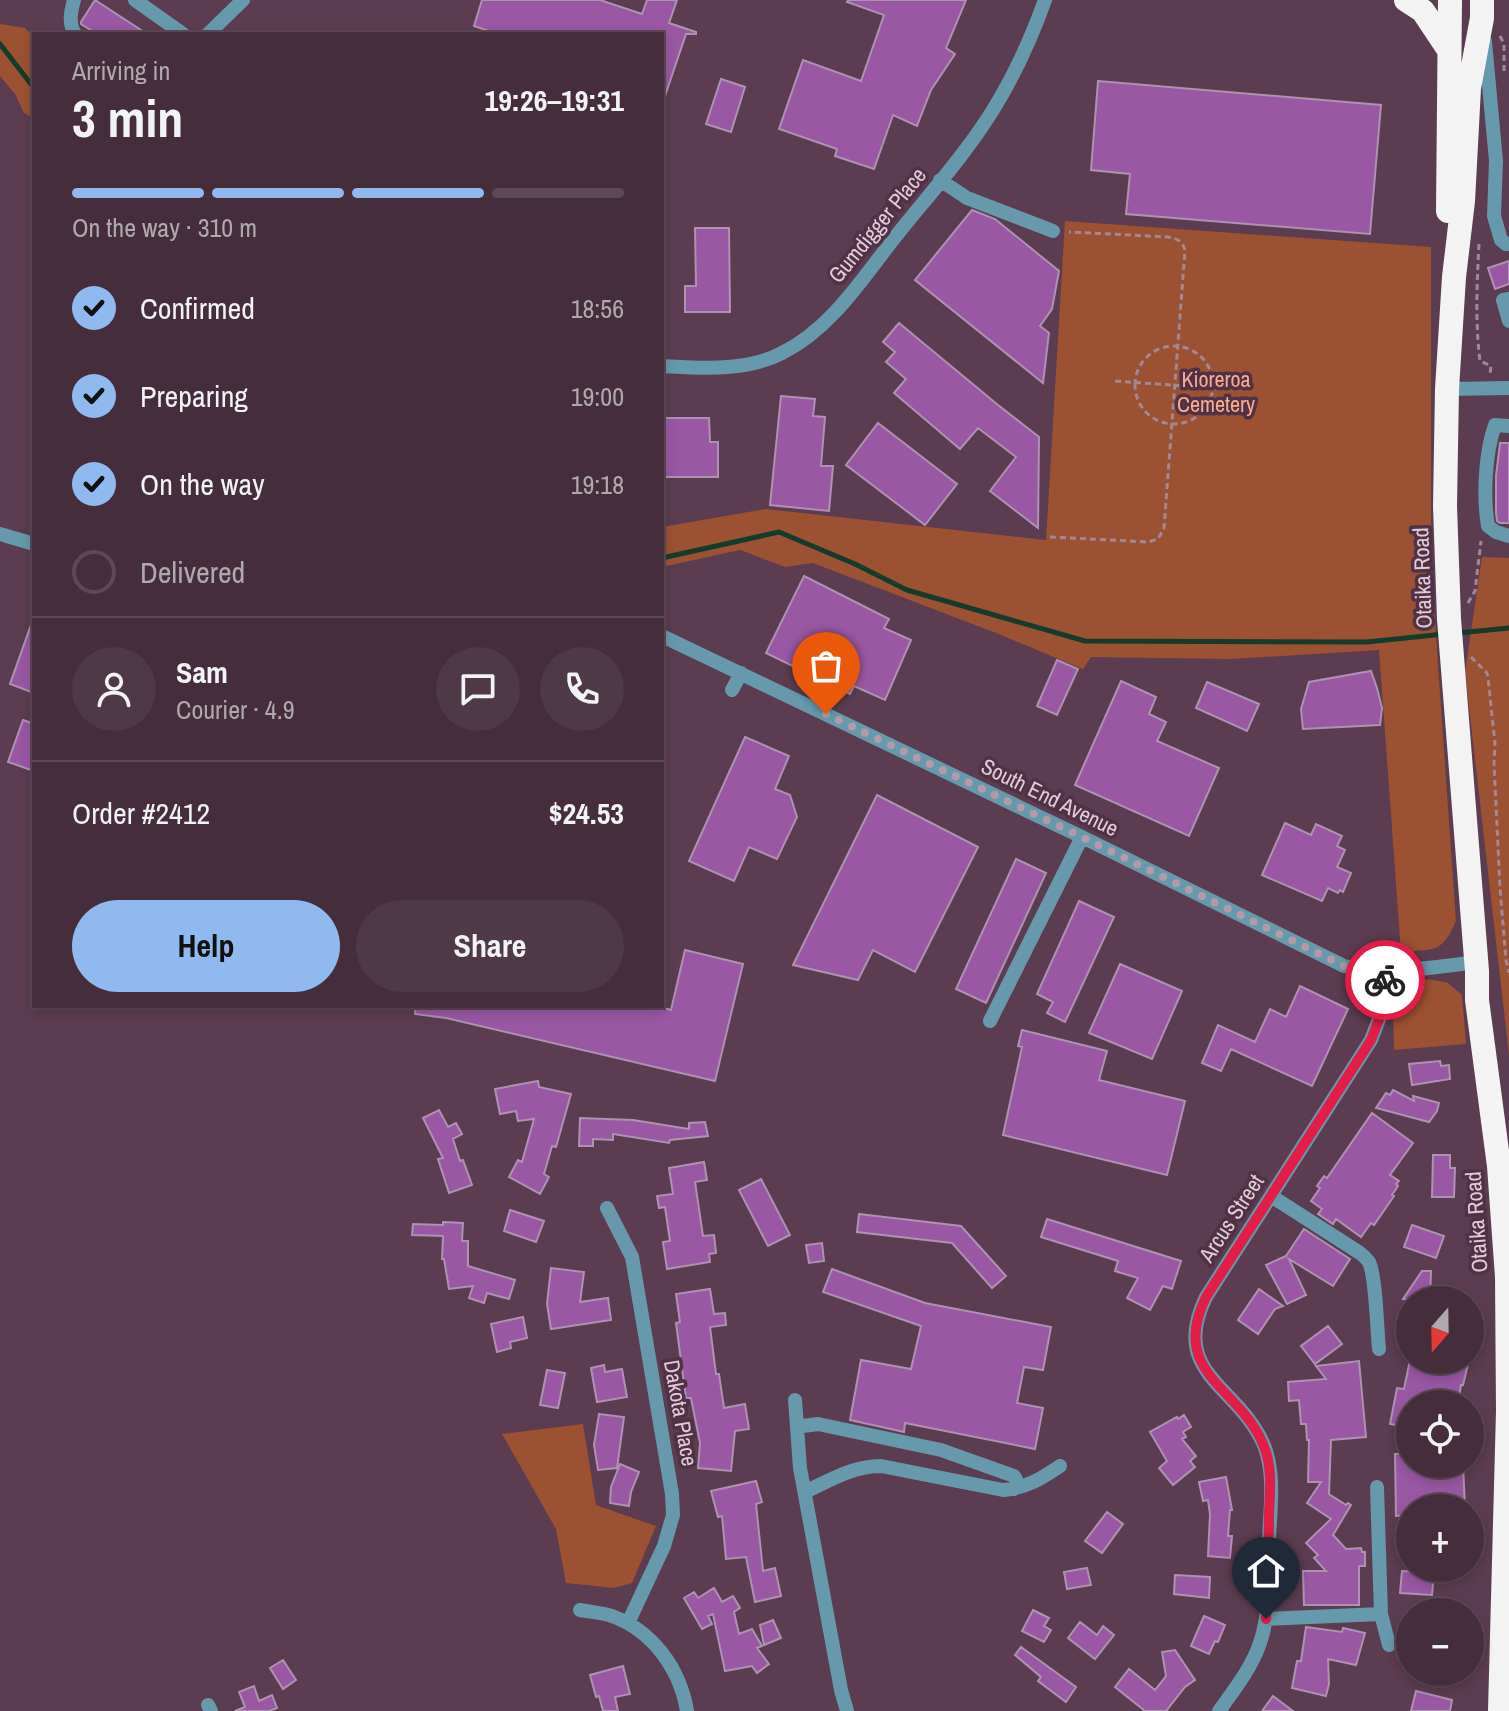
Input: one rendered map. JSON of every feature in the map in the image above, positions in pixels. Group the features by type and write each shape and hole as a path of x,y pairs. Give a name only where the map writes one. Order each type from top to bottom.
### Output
{"highway":[{"path":"1406,0 1423,11 1449,50"},
{"name":"Otaika Road","path":"1450,0 1447,203 1454,277"},
{"path":"1463,0 1469,88"},
{"name":"Otaika Road","path":"1482,9 1469,88 1463,201 1454,277 1447,389 1445,506 1477,1000 1499,1166 1507,1277 1508,1411 1500,1711"},
{"name":"Otaika Road","path":"1476,966 1491,994 1509,1151"}],"street":[{"path":"74,0 71,11 74,32"},
{"path":"135,0 180,32"},
{"path":"210,32 243,0"},
{"name":"Gumdigger Place","path":"664,366 756,363 779,355 820,328 968,146 995,107 1017,67 1045,0"},
{"path":"1482,9 1496,161 1494,216 1501,240 1509,244"},
{"path":"940,180 967,198 1053,231"},
{"path":"1509,299 1503,300 1509,321"},
{"path":"1447,389 1509,388"},
{"path":"1509,426 1495,425 1491,437 1486,496 1488,526 1509,536"},
{"path":"0,534 32,543"},
{"name":"South End Avenue","path":"664,637 1344,966 1385,971"},
{"path":"732,690 741,673"},
{"path":"990,1021 1082,837"},
{"path":"1385,971 1476,966"},
{"name":"Arcus Street","path":"1219,1711 1249,1668 1259,1647 1266,1619 1270,1484 1267,1455 1252,1423 1206,1370 1196,1350 1194,1327 1206,1297 1371,1040 1383,1009 1385,971"},
{"path":"1271,1196 1367,1259 1372,1278 1379,1349"},
{"name":"Dakota Place","path":"607,1208 632,1257 672,1494 673,1515 664,1546 628,1623"},
{"path":"795,1400 797,1443 805,1492 847,1711"},
{"path":"798,1429 818,1424 941,1450 1014,1476 1017,1484 1014,1489"},
{"path":"805,1492 841,1474 867,1466 881,1466 988,1489 1014,1489 1034,1484 1060,1466"},
{"path":"1377,1487 1381,1614 1389,1645"},
{"path":"580,1610 609,1616 642,1632 670,1663 682,1689 687,1711"},
{"path":"1266,1619 1381,1614"}],"path":[{"path":"1050,537 1148,542 1158,539 1164,528 1185,250 1178,239 1168,237 1053,231"},
{"path":"1177,346 1200,355 1213,376 1211,400 1195,419 1184,423 1158,421 1147,413 1139,402 1136,383 1142,363 1151,354 1177,346"},
{"path":"1115,381 1213,388"},
{"path":"1455,638 1487,673 1488,678 1509,973"}],"green space":[{"path":"0,24 25,28 32,35 32,117 24,113 15,94 0,76"},
{"name":"Kioreroa Cemetery","path":"1065,221 1431,247 1431,565 1456,921 1441,945 1422,951 1401,952 1379,650 1231,659 1091,657 1083,669 813,563 785,567 740,550 664,567 664,527 766,509 1046,540"},
{"path":"1482,557 1509,558 1509,1055 1465,672"},
{"path":"1429,979 1448,983 1462,995 1466,1044 1394,1050 1393,1011 1403,986"},
{"path":"583,1424 596,1505 656,1526 632,1583 614,1588 566,1583 556,1529 502,1434"}],"building":[{"path":"95,0 144,32 94,32 81,22"},
{"path":"482,0 600,0 642,14 647,0 677,0 669,23 696,34 686,34 664,99 664,32 492,32 474,26"},
{"path":"848,0 966,0 946,48 955,54 931,90 917,126 893,115 874,169 835,156 837,149 779,129 803,60 861,81 884,15"},
{"path":"721,79 745,87 731,132 706,124"},
{"path":"1098,81 1381,105 1370,234 1126,214 1130,174 1091,170"},
{"path":"972,210 995,219 1059,271 1052,309 1040,326 1049,333 1043,383 915,280"},
{"path":"695,228 729,228 730,312 685,312 685,286 696,286"},
{"path":"1509,261 1509,284 1495,289 1488,268"},
{"path":"899,323 1039,437 1038,528 990,491 1016,457 978,428 960,449 894,393 906,379 886,362 895,352 883,342"},
{"path":"781,396 815,399 813,416 825,417 821,466 833,466 829,511 770,505"},
{"path":"664,418 709,418 710,442 718,442 718,477 664,477"},
{"path":"878,423 957,484 925,525 846,465"},
{"path":"1500,443 1509,443 1509,523 1497,521 1496,513"},
{"path":"804,576 889,619 884,628 911,640 885,700 854,686 850,694 766,653"},
{"path":"32,622 32,692 10,684"},
{"path":"1057,660 1078,669 1057,715 1037,706"},
{"path":"1371,671 1382,708 1380,725 1303,729 1301,709 1309,682"},
{"path":"1121,681 1156,697 1149,714 1166,722 1157,741 1219,768 1189,836 1075,785"},
{"path":"1207,682 1259,704 1247,731 1196,708"},
{"path":"23,720 32,723 32,770 8,762"},
{"path":"745,737 789,756 775,789 790,795 797,817 777,859 749,847 734,881 689,861"},
{"path":"877,795 978,847 915,972 873,950 858,980 793,965"},
{"path":"1285,823 1311,835 1316,824 1342,836 1337,846 1345,850 1337,867 1351,873 1343,892 1328,888 1322,901 1262,875"},
{"path":"1016,859 1046,873 986,1003 956,989"},
{"path":"1079,901 1114,917 1065,1022 1047,1013 1053,1002 1037,994"},
{"path":"685,950 743,964 715,1081 446,1018 415,1014 416,1008 671,1010"},
{"path":"1120,964 1182,991 1152,1059 1089,1033"},
{"path":"1300,986 1348,1009 1312,1086 1231,1049 1221,1071 1202,1063 1218,1025 1255,1042 1270,1009 1286,1017"},
{"path":"1022,1030 1107,1051 1099,1080 1185,1101 1167,1175 1003,1135 1022,1047 1018,1046"},
{"path":"1440,1061 1441,1066 1449,1065 1450,1079 1412,1085 1409,1064"},
{"path":"538,1081 539,1087 571,1094 556,1147 552,1146 544,1174 549,1177 540,1194 509,1177 518,1160 522,1162 534,1119 518,1121 516,1111 500,1114 495,1089"},
{"path":"1393,1090 1414,1101 1413,1096 1439,1103 1437,1111 1429,1122 1376,1108 1386,1093 1390,1095"},
{"path":"439,1110 448,1127 456,1123 462,1134 453,1139 472,1185 449,1193 438,1159 443,1158 423,1118"},
{"path":"1372,1113 1413,1143 1390,1175 1399,1181 1394,1196 1374,1225 1371,1223 1361,1237 1336,1219 1333,1224 1318,1214 1322,1209 1311,1201 1320,1188 1317,1186 1324,1176 1327,1178"},
{"path":"580,1118 633,1120 689,1129 689,1123 705,1122 708,1136 670,1140 669,1143 613,1134 613,1140 593,1139 593,1146 579,1146"},
{"path":"1433,1155 1450,1155 1450,1168 1455,1168 1454,1197 1432,1197"},
{"path":"704,1162 707,1180 695,1182 703,1236 714,1235 716,1253 709,1254 710,1262 667,1269 663,1242 670,1241 665,1207 659,1208 657,1196 673,1194 669,1168"},
{"path":"761,1179 790,1235 768,1246 739,1190"},
{"path":"510,1210 544,1221 536,1242 504,1231"},
{"path":"859,1214 961,1226 1006,1276 992,1288 952,1243 857,1232"},
{"path":"1047,1219 1181,1261 1172,1289 1163,1286 1150,1310 1127,1298 1138,1278 1115,1271 1118,1261 1041,1237"},
{"path":"443,1222 463,1223 462,1241 468,1241 468,1266 515,1280 509,1299 487,1293 484,1303 469,1298 473,1286 449,1289 442,1259 443,1236 412,1235 413,1224 443,1225"},
{"path":"1412,1225 1444,1236 1436,1258 1404,1247"},
{"path":"1304,1229 1350,1259 1333,1286 1289,1259 1306,1295 1287,1304 1266,1265 1286,1256"},
{"path":"822,1243 824,1261 809,1263 806,1245"},
{"path":"551,1268 584,1272 580,1302 608,1298 611,1320 551,1329 547,1304"},
{"path":"832,1269 925,1303 1051,1327 1043,1370 1024,1367 1017,1403 1043,1408 1035,1449 905,1423 904,1432 850,1420 861,1360 911,1369 921,1326 823,1292"},
{"path":"1422,1271 1431,1271 1430,1286 1412,1286"},
{"path":"710,1289 714,1314 725,1313 726,1325 710,1327 724,1408 745,1404 749,1429 735,1431 731,1471 698,1468 700,1443 691,1398 686,1398 676,1323 680,1322 676,1294"},
{"path":"1259,1289 1283,1306 1275,1309 1258,1334 1238,1320"},
{"path":"523,1317 527,1338 510,1342 511,1348 497,1352 491,1324"},
{"path":"1328,1326 1342,1344 1315,1364 1301,1346"},
{"path":"1359,1361 1366,1437 1331,1440 1329,1494 1351,1505 1333,1535 1346,1549 1361,1548 1365,1552 1365,1566 1359,1566 1359,1605 1304,1605 1303,1571 1326,1571 1314,1558 1318,1555 1306,1543 1331,1519 1307,1503 1321,1482 1308,1482 1309,1440 1306,1424 1301,1424 1299,1400 1289,1401 1288,1382 1326,1379 1316,1366"},
{"path":"604,1365 605,1372 622,1369 627,1397 597,1402 591,1368"},
{"path":"547,1370 565,1373 558,1408 540,1405"},
{"path":"1407,1374 1466,1374 1460,1390 1397,1390 1404,1389"},
{"path":"1396,1393 1396,1425 1390,1424"},
{"path":"599,1414 624,1417 617,1468 598,1470 594,1445"},
{"path":"1184,1415 1191,1427 1183,1432 1186,1437 1182,1439 1196,1456 1190,1461 1195,1467 1173,1485 1159,1468 1167,1461 1150,1432"},
{"path":"1395,1454 1396,1478 1464,1478 1464,1494 1396,1494 1396,1516"},
{"path":"620,1464 639,1472 629,1506 610,1503 611,1487"},
{"path":"1226,1477 1232,1510 1228,1536 1232,1536 1230,1558 1208,1556 1210,1514 1208,1500 1203,1501 1199,1482"},
{"path":"756,1481 762,1502 756,1504 763,1571 775,1568 781,1596 755,1602 746,1557 726,1559 722,1516 718,1517 711,1491"},
{"path":"1107,1512 1123,1524 1102,1553 1085,1541"},
{"path":"1087,1568 1091,1585 1067,1589 1064,1572"},
{"path":"1175,1575 1210,1577 1209,1598 1174,1594"},
{"path":"1401,1582 1433,1582 1432,1595 1400,1593"},
{"path":"714,1588 722,1602 733,1596 740,1608 734,1612 739,1634 752,1629 762,1646 757,1648 769,1664 757,1673 752,1666 725,1671 713,1614 708,1616 712,1624 702,1629 684,1598 694,1592 698,1598"},
{"path":"1033,1610 1049,1618 1044,1626 1051,1630 1044,1642 1022,1631"},
{"path":"1204,1616 1225,1625 1209,1654 1191,1646"},
{"path":"773,1620 781,1638 764,1645 760,1625"},
{"path":"1080,1622 1097,1635 1103,1626 1114,1635 1095,1659 1068,1638"},
{"path":"1306,1627 1342,1632 1343,1628 1365,1633 1356,1665 1328,1659 1326,1696 1292,1688 1297,1661 1301,1661"},
{"path":"1021,1647 1076,1687 1066,1702 1038,1681 1041,1677 1015,1655"},
{"path":"1175,1650 1195,1680 1185,1687 1166,1711 1145,1711 1115,1687 1129,1669 1155,1690 1166,1676 1162,1652"},
{"path":"283,1660 296,1680 283,1689 270,1668"},
{"path":"623,1666 630,1694 615,1697 618,1711 603,1711 590,1675"},
{"path":"254,1686 259,1701 272,1695 277,1708 269,1711 235,1711 245,1707 239,1692"},
{"path":"1416,1691 1452,1700 1450,1711 1411,1711"},
{"path":"1273,1696 1293,1711 1262,1711"}],"waterway":[{"path":"0,44 32,85"},
{"path":"664,558 779,532 907,590 1085,641 1367,642 1444,634"},
{"path":"1458,633 1509,628"}],"way so far":[{"path":"826,714 1344,966 1385,971 1385,980"}],"route":[{"path":"1266,1619 1270,1484 1267,1455 1252,1423 1206,1370 1196,1350 1194,1327 1206,1297 1371,1040 1383,1009 1385,980"}]}
